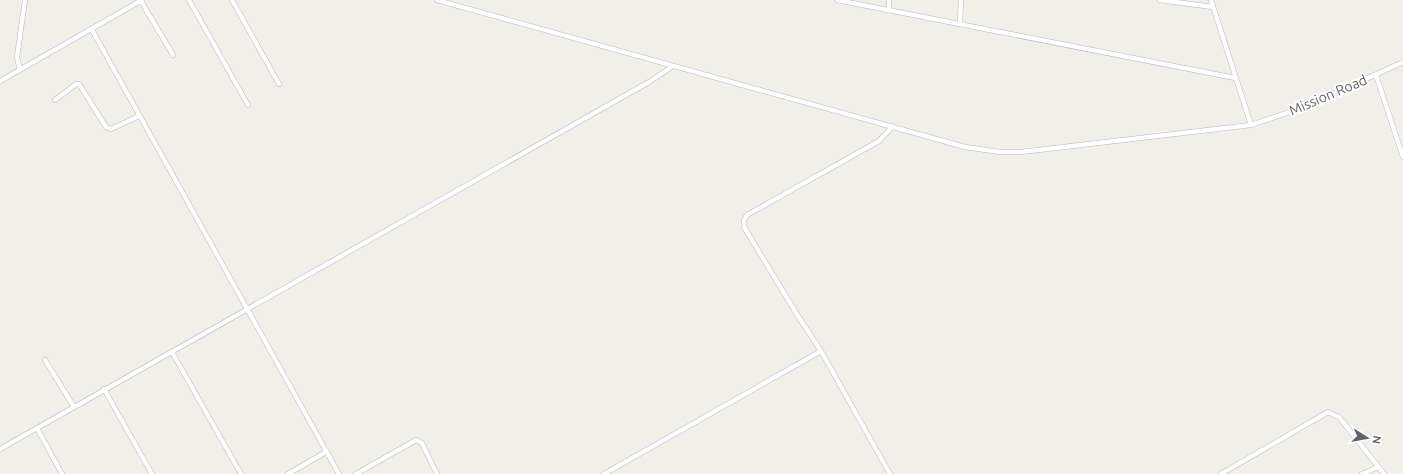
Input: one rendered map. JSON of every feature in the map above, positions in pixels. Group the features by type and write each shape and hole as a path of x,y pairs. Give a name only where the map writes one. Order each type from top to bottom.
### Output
{"street":[{"path":"20,70 17,58 25,0"},
{"path":"0,81 92,30 141,0 174,55"},
{"path":"189,0 248,105"},
{"path":"232,0 279,84"},
{"name":"Mission Road","path":"437,0 965,147 1000,152 1071,147 1251,124 1307,106 1403,62"},
{"path":"837,0 1235,78"},
{"path":"889,0 889,10"},
{"path":"960,23 961,0"},
{"path":"1161,0 1213,7"},
{"path":"1211,0 1251,124"},
{"path":"92,30 339,474"},
{"path":"0,449 649,82 673,66"},
{"path":"1376,75 1403,157"},
{"path":"55,100 76,84 79,84 106,127 111,129 139,116"},
{"path":"890,474 822,351 798,316 744,227 744,220 747,216 879,141 893,126"},
{"path":"604,474 822,351"},
{"path":"172,352 241,474"},
{"path":"45,360 74,407"},
{"path":"104,389 152,474"},
{"path":"1221,474 1328,412 1339,417 1384,474"},
{"path":"37,428 62,474"},
{"path":"356,474 416,440 422,443 437,474"},
{"path":"288,474 326,452"},
{"path":"1362,474 1378,466"}]}
